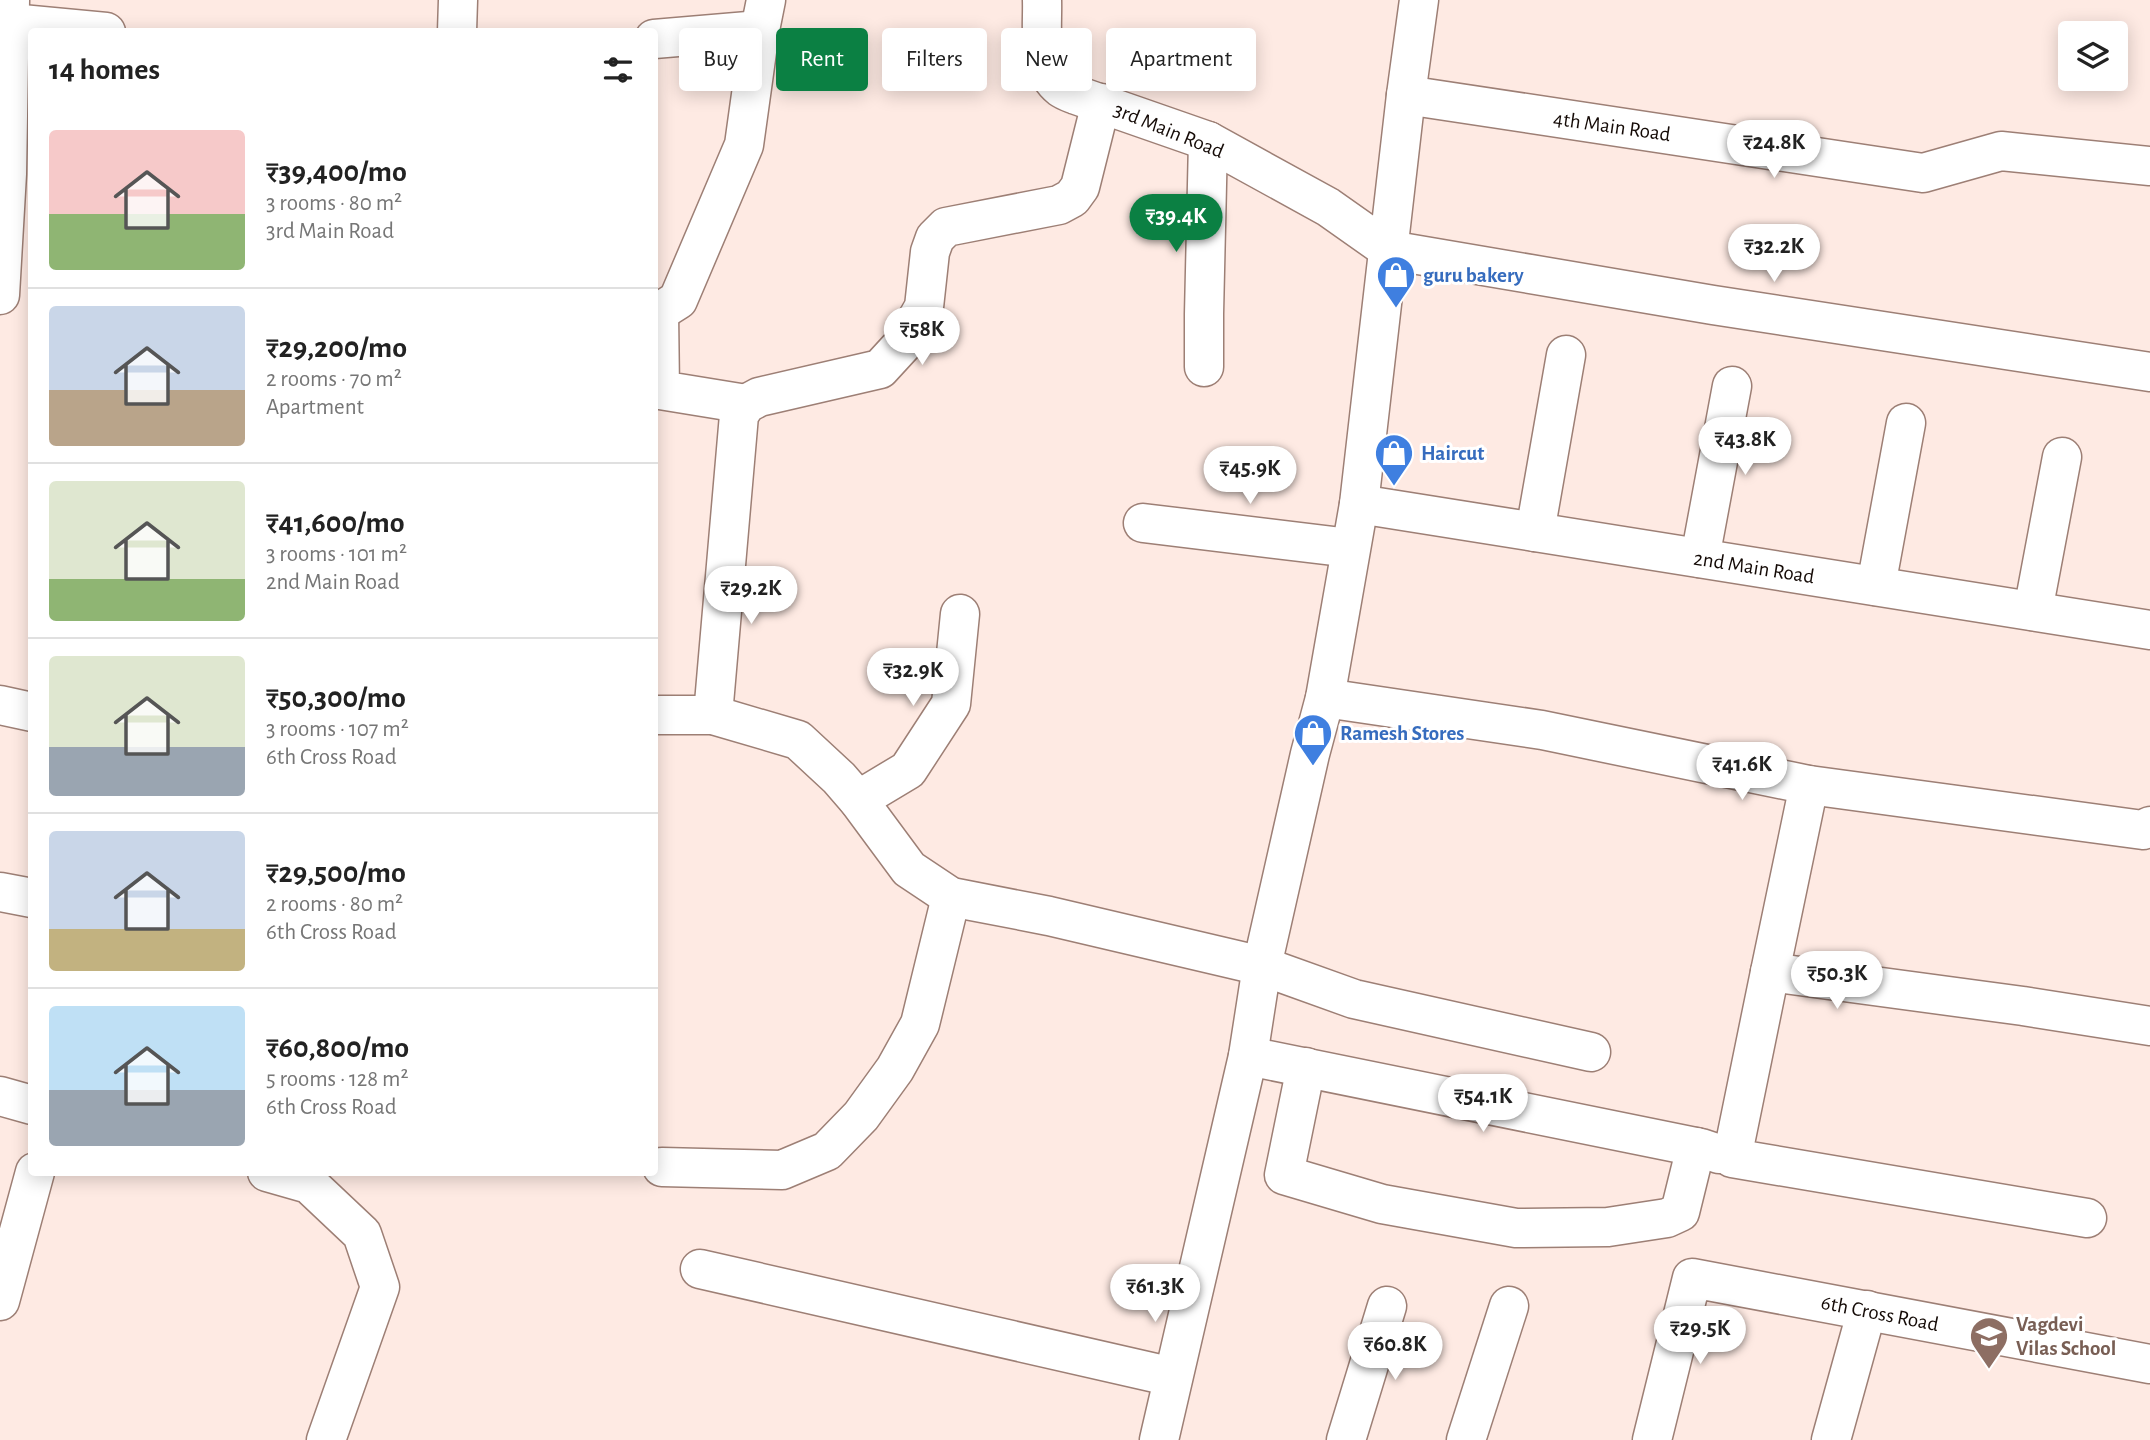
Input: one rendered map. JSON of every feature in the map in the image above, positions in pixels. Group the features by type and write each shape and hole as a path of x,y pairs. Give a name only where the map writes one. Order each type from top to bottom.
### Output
{"street":[{"path":"457,28 458,0"},
{"name":"3rd Main Road","path":"1042,0 1047,72 1059,87 1208,141 1328,207 1389,250"},
{"path":"1159,1440 1248,1056 1262,966 1325,698 1359,504 1419,0"},
{"path":"0,295 7,174 6,15 82,28"},
{"path":"658,38 763,15 744,145 678,300 658,312"},
{"name":"4th Main Road","path":"1406,95 1923,173 2001,150 2150,166"},
{"path":"713,715 739,415 746,404 759,397 880,369 902,344 924,307 930,252 935,238 946,227 1059,205 1072,198 1080,187 1101,103"},
{"path":"1204,367 1208,141"},
{"path":"1389,250 1713,305 2150,372"},
{"path":"658,339 660,390 746,404"},
{"path":"1535,532 1566,355"},
{"path":"1700,558 1732,386"},
{"path":"1876,586 1906,423"},
{"path":"2033,611 2062,457"},
{"name":"2nd Main Road","path":"1359,504 2150,630"},
{"path":"1143,523 1350,548"},
{"path":"858,800 908,770 951,704 960,614"},
{"path":"1325,698 1542,730 1809,785 2143,830 2150,826"},
{"path":"0,705 28,711"},
{"path":"658,715 713,715 798,740 839,778 858,800 909,869 951,897 1049,916 1262,966 1354,999 1591,1052"},
{"path":"1732,1158 1809,785"},
{"path":"0,892 28,897"},
{"path":"662,1167 782,1170 827,1152 861,1116 895,1069 920,1024 951,897"},
{"path":"1770,972 2150,1026"},
{"path":"1248,1056 1696,1147 1732,1158 2087,1218"},
{"path":"1306,1067 1284,1175 1382,1204 1516,1228 1608,1227 1667,1217 1680,1212 1696,1147"},
{"path":"0,1096 28,1104"},
{"path":"1232,1125 1291,1139"},
{"path":"0,1301 33,1176"},
{"path":"281,1176 309,1184 362,1234 380,1287 326,1440"},
{"path":"701,1269 1173,1377"},
{"name":"6th Cross Road","path":"1651,1440 1692,1278 2150,1364"},
{"path":"1346,1440 1387,1306"},
{"path":"1466,1440 1509,1306"},
{"path":"1831,1440 1867,1310"}],"place":[{"name":"guru bakery","path":"1396,309"},
{"name":"Haircut","path":"1394,487"},
{"name":"Ramesh Stores","path":"1313,767"},
{"name":"Vagdevi Vilas School","path":"1989,1370"}]}
